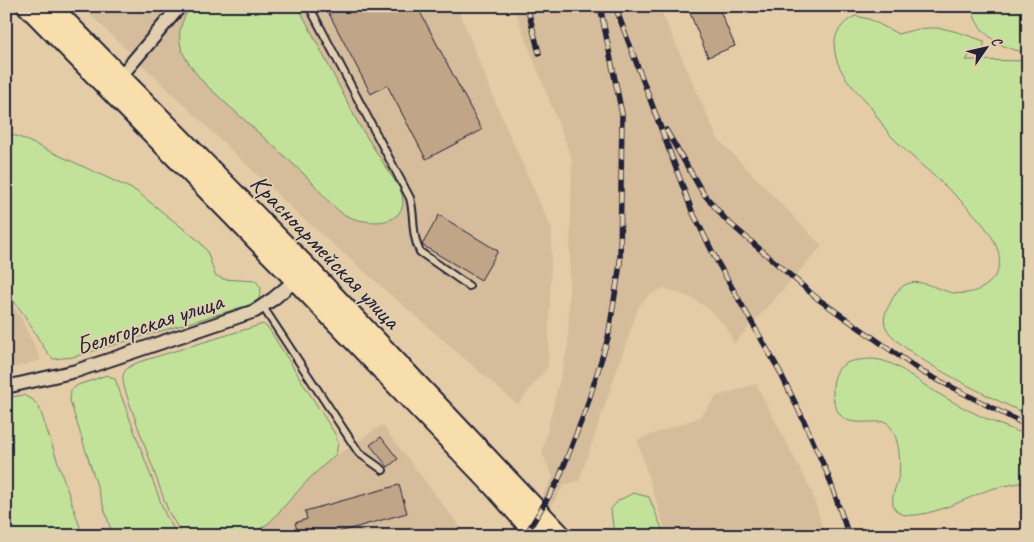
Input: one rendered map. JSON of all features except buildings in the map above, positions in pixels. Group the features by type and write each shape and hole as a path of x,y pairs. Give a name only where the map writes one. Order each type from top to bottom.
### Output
{"main road":[{"name":"Красноармейская улица","path":"28,6 296,280 492,484 538,536"},
{"name":"Красноармейская улица","path":"50,6 307,268 561,536"}],"street":[{"path":"120,77 180,6"},
{"name":"Белогорская улица","path":"6,387 76,371 263,307 296,280"}],"lane":[{"path":"309,6 410,198 414,212 412,225 420,252 469,286"},
{"path":"263,307 359,453 383,470"}],"shaded area":[{"path":"81,6 457,6 499,111 552,230 548,366 518,405 298,214"},
{"path":"513,6 659,6 717,138 822,246 734,344 726,327 710,310 692,298 664,288 650,294 639,306 579,481 564,485 532,536 518,536 553,478 542,452 568,345 572,159"},
{"path":"6,298 19,314 41,360 6,370"},
{"path":"756,384 812,492 825,536 667,536 637,440 700,417 717,396"},
{"path":"382,425 467,536 216,536"}],"green space":[{"path":"191,6 298,6 359,125 400,189 403,204 396,216 376,222 359,220 344,215 330,203 305,175 204,83 184,56 181,47 181,28 184,17"},
{"path":"973,6 1028,6 1028,51 1010,48 991,38 978,23 974,15"},
{"path":"855,16 869,19 898,34 941,28 984,41 984,49 971,53 966,60 1028,61 1028,415 972,388 927,362 907,349 893,336 885,325 887,309 895,295 904,285 919,283 954,293 973,292 989,283 997,272 999,260 997,247 991,235 973,213 891,136 867,102 843,73 835,55 834,46 839,29"},
{"path":"6,134 17,136 136,191 199,241 207,251 215,275 223,279 256,281 261,288 259,299 249,305 73,357 53,359 6,291"},
{"path":"263,324 269,329 335,434 338,443 336,454 309,479 269,523 249,536 183,536 169,513 128,399 123,381 124,372 139,362"},
{"path":"870,359 888,362 904,370 945,398 968,410 1028,435 1028,481 988,490 935,511 908,515 898,512 893,505 893,494 900,469 898,447 894,433 886,422 847,420 841,416 834,402 833,385 838,370 849,362"},
{"path":"107,375 115,379 165,514 178,536 113,536 70,401 71,390 78,385"},
{"path":"23,395 32,399 39,407 83,536 6,536 6,398"},
{"path":"633,493 649,497 665,536 614,536 611,509 618,501"}],"railway":[{"path":"527,6 539,53"},
{"path":"525,536 558,481 586,409 608,338 620,264 622,114 600,6"},
{"path":"615,6 692,211 718,263 779,370 804,421 828,475 849,536"},
{"path":"666,130 703,193 726,220 818,299 922,372 1028,426"}]}
